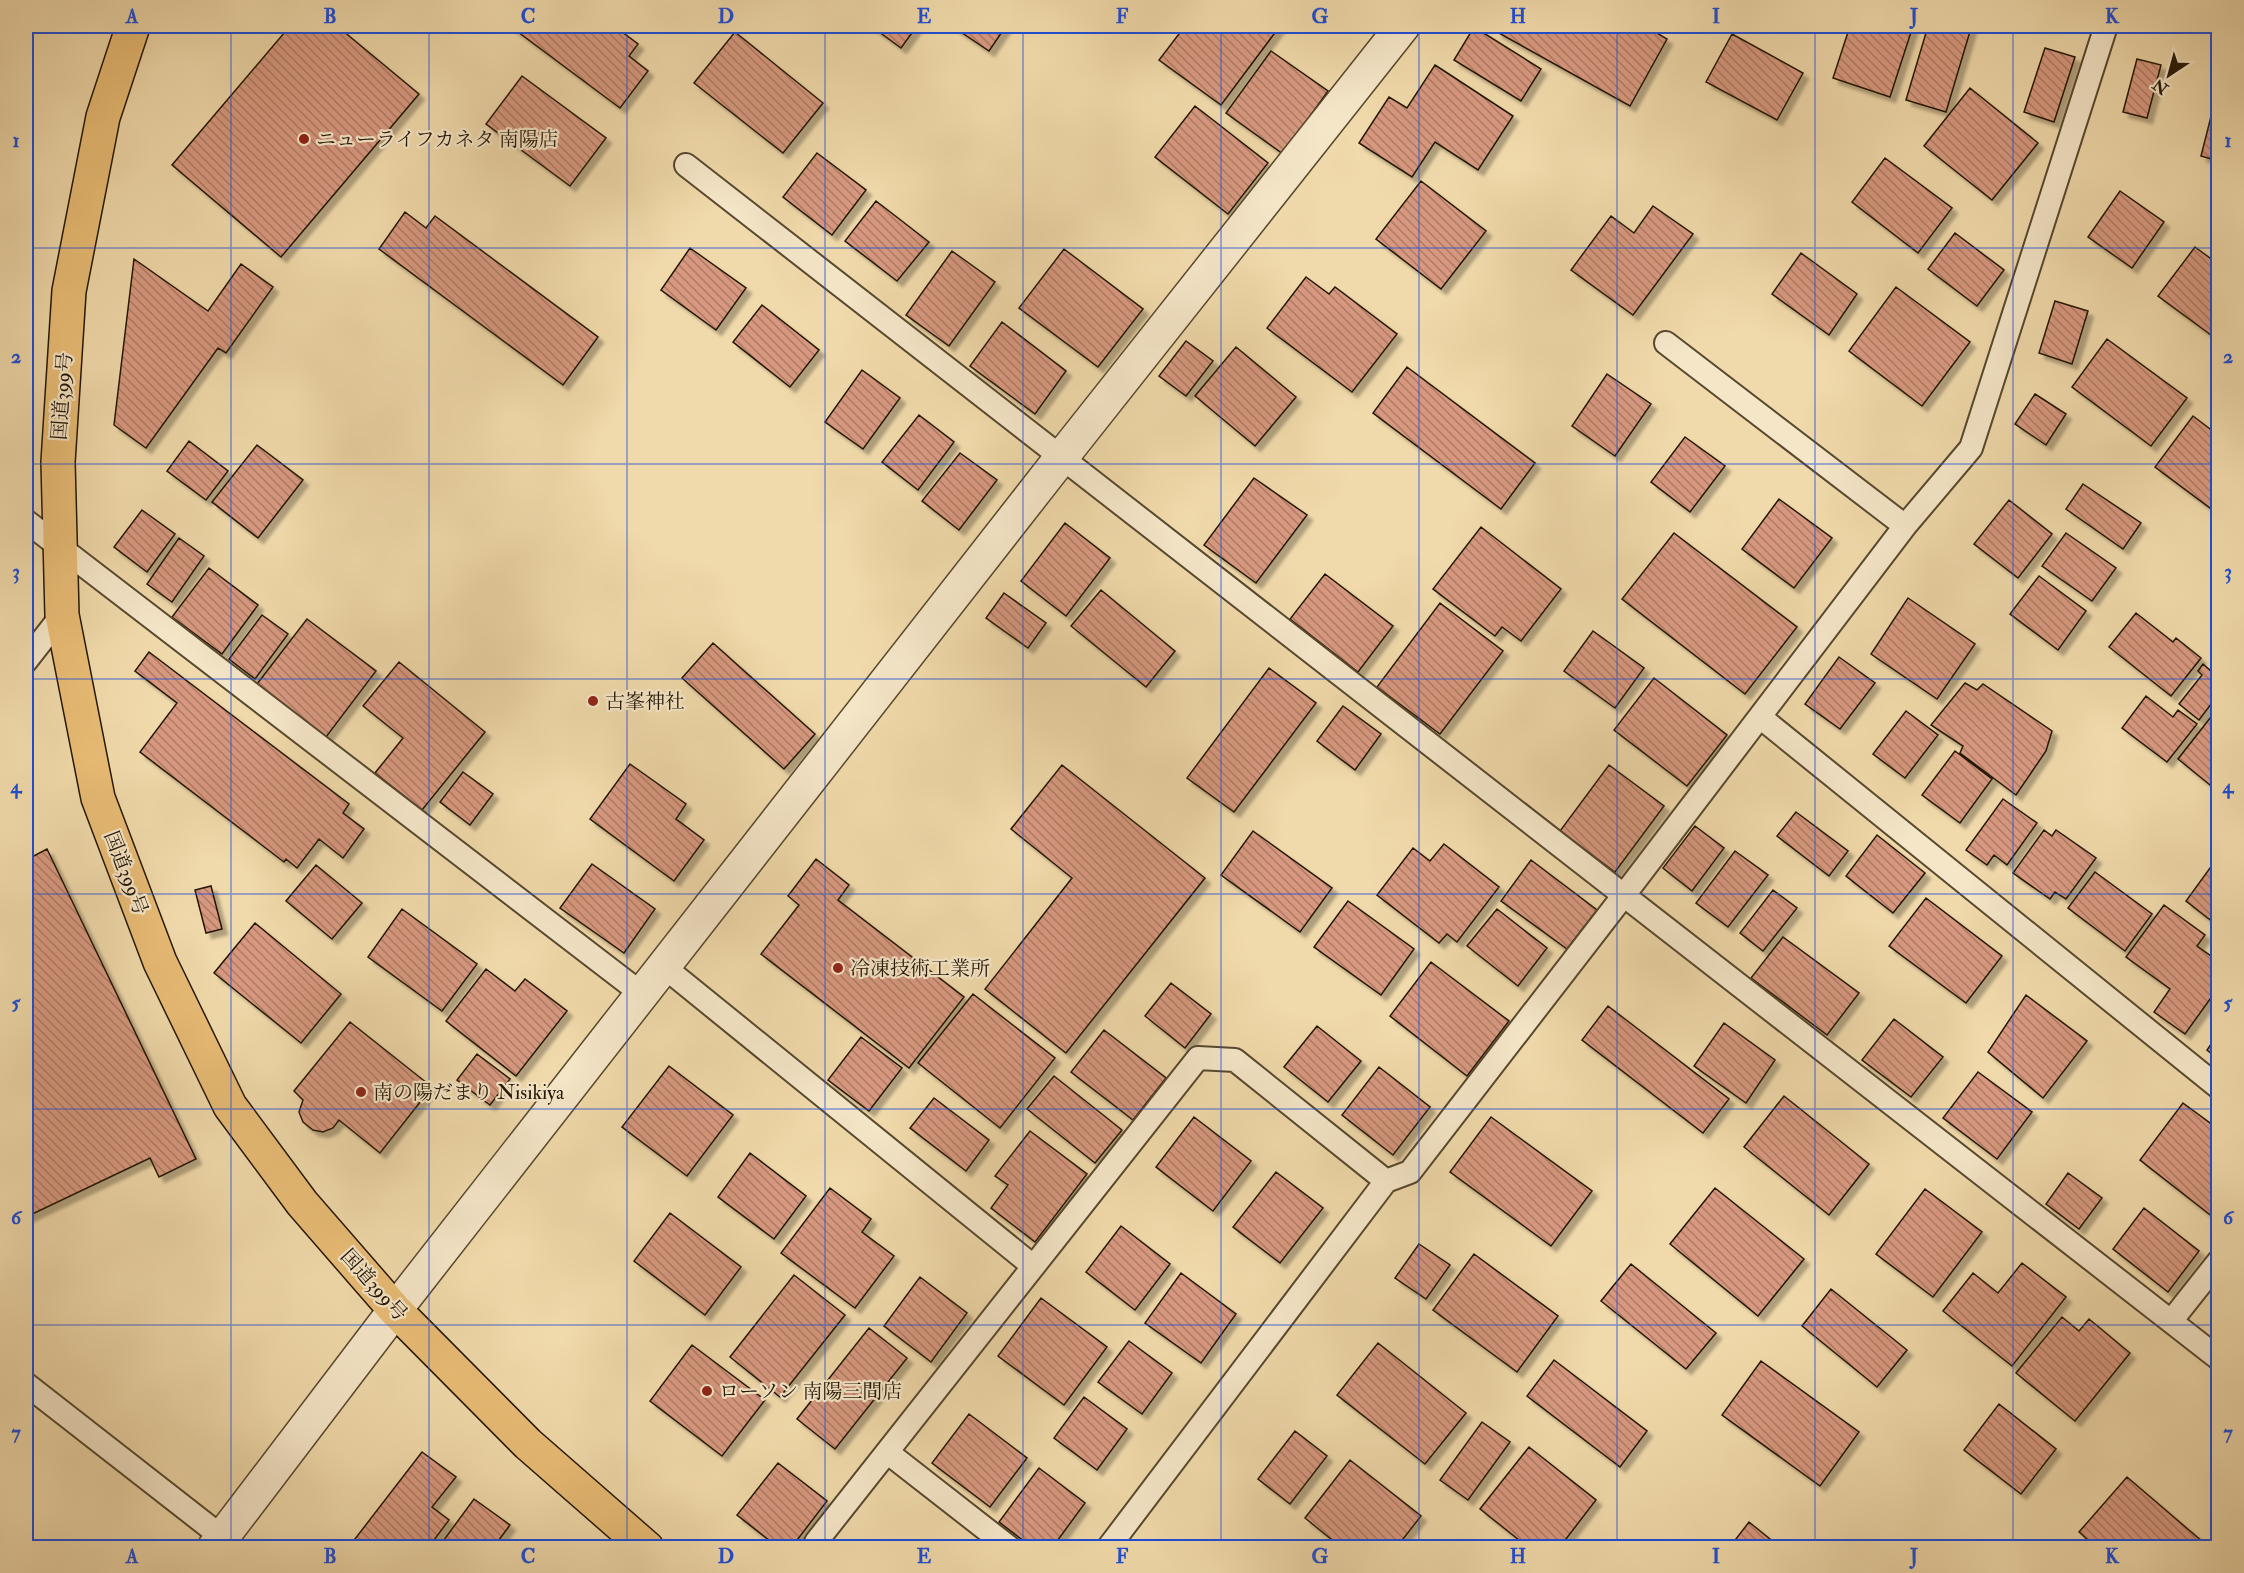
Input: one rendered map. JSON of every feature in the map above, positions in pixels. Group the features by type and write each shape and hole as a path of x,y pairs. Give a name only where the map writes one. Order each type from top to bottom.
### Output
{"highway":[{"name":"国道399号","path":"133,26 104,117 69,291 58,462 62,615 98,798 159,962 230,1106 302,1203 395,1310 528,1444 647,1548"}],"street":[{"path":"218,1543 395,1310 663,966 1403,26"}],"lane":[{"path":"1108,1548 1386,1181 1410,1172 1905,526 1971,448 2106,26"},
{"path":"686,165 2218,1358"},
{"path":"1666,343 1905,526"},
{"path":"26,521 642,994"},
{"path":"26,662 62,615"},
{"path":"1760,717 2218,1087"},
{"path":"663,966 1034,1266"},
{"path":"816,1542 1198,1058 1235,1060 1386,1181"},
{"path":"2172,1320 2218,1262"},
{"path":"26,1384 218,1543"},
{"path":"888,1452 1010,1548"}],"building":[{"path":"290,26 337,26 419,94 281,257 172,165"},
{"path":"510,26 614,26 638,44 629,56 648,71 620,108"},
{"path":"871,26 917,26 901,48"},
{"path":"952,26 1006,26 989,51"},
{"path":"1185,26 1280,26 1221,105 1159,60"},
{"path":"1501,26 1645,26 1667,39 1630,106 1497,32"},
{"path":"1850,26 1913,26 1890,97 1833,78"},
{"path":"1928,26 1971,28 1946,112 1906,100"},
{"path":"1474,27 1541,69 1521,101 1454,60"},
{"path":"735,32 823,103 783,153 694,83"},
{"path":"1732,34 1803,73 1777,120 1706,82"},
{"path":"2045,48 2075,57 2054,122 2024,112"},
{"path":"1271,51 1328,91 1283,154 1226,113"},
{"path":"2137,59 2161,65 2147,118 2123,112"},
{"path":"1435,65 1513,116 1478,170 1435,142 1412,177 1359,143 1389,97 1407,108"},
{"path":"522,76 606,138 570,186 486,124"},
{"path":"1970,88 2038,143 1992,200 1924,146"},
{"path":"2218,89 2218,161 2201,156"},
{"path":"1195,106 1268,163 1228,214 1155,157"},
{"path":"817,153 866,190 832,235 783,197"},
{"path":"1885,158 1952,208 1918,253 1852,202"},
{"path":"1421,181 1486,231 1441,289 1376,239"},
{"path":"2120,191 2164,222 2132,268 2088,237"},
{"path":"876,201 929,242 897,281 845,241"},
{"path":"1653,206 1693,234 1633,315 1571,270 1611,216 1634,233"},
{"path":"405,212 426,228 435,216 598,337 563,385 379,249"},
{"path":"1955,233 2004,270 1977,306 1928,269"},
{"path":"2195,247 2218,264 2218,325 2211,335 2158,296"},
{"path":"690,248 746,288 716,330 661,290"},
{"path":"1064,249 1143,309 1098,367 1019,308"},
{"path":"952,251 995,282 949,346 906,315"},
{"path":"1801,253 1857,294 1829,335 1772,294"},
{"path":"134,259 208,311 241,264 273,287 226,353 218,348 146,448 114,425"},
{"path":"1306,277 1329,294 1335,287 1397,334 1352,392 1267,328"},
{"path":"1896,287 1970,342 1922,406 1849,351"},
{"path":"2055,301 2088,311 2072,364 2039,353"},
{"path":"762,305 819,350 790,387 733,342"},
{"path":"1002,322 1066,371 1035,414 970,366"},
{"path":"2107,339 2187,398 2151,446 2072,387"},
{"path":"1186,341 1213,361 1186,396 1159,376"},
{"path":"1236,347 1296,397 1255,446 1195,396"},
{"path":"1407,367 1535,463 1501,509 1373,413"},
{"path":"862,370 900,398 863,449 825,422"},
{"path":"1607,374 1651,404 1615,456 1572,426"},
{"path":"2035,394 2066,414 2046,445 2015,424"},
{"path":"919,415 954,442 918,490 882,462"},
{"path":"2193,416 2218,435 2213,440 2218,444 2218,514 2155,467"},
{"path":"1685,437 1725,466 1690,512 1651,482"},
{"path":"189,441 228,471 206,500 167,471"},
{"path":"257,445 303,480 258,538 212,502"},
{"path":"960,453 997,480 959,530 922,501"},
{"path":"1254,478 1307,515 1256,583 1204,545"},
{"path":"2083,484 2141,523 2123,549 2066,509"},
{"path":"1779,499 1832,538 1794,588 1742,549"},
{"path":"2009,500 2052,534 2018,578 1974,544"},
{"path":"142,510 175,534 147,572 114,547"},
{"path":"1065,523 1110,558 1066,616 1021,581"},
{"path":"1481,527 1561,589 1521,641 1502,627 1495,636 1433,589"},
{"path":"1674,533 1797,627 1745,694 1622,599"},
{"path":"2066,533 2116,568 2092,601 2042,566"},
{"path":"179,538 204,556 172,602 147,584"},
{"path":"209,568 258,605 222,654 172,617"},
{"path":"1325,574 1393,626 1358,672 1290,619"},
{"path":"2039,576 2086,611 2058,650 2010,614"},
{"path":"1101,590 1175,651 1146,687 1071,626"},
{"path":"1004,593 1046,623 1028,648 986,618"},
{"path":"1908,598 1975,644 1937,699 1871,654"},
{"path":"1440,603 1503,651 1440,734 1377,687"},
{"path":"2136,613 2173,642 2176,638 2201,658 2171,696 2109,647"},
{"path":"262,615 288,634 255,679 229,659"},
{"path":"307,619 376,671 326,737 257,684"},
{"path":"1593,631 1644,668 1615,708 1564,671"},
{"path":"713,643 815,734 784,769 682,678"},
{"path":"149,652 349,804 343,813 364,829 343,858 319,839 297,868 286,859 284,862 140,752 177,703 135,671"},
{"path":"1839,657 1875,683 1840,729 1805,704"},
{"path":"399,662 485,732 422,810 375,773 403,738 363,706"},
{"path":"2203,664 2218,677 2218,695 2199,720 2179,704 2202,675 2198,671"},
{"path":"1269,668 1316,703 1234,812 1187,778"},
{"path":"1654,678 1727,735 1687,786 1614,730"},
{"path":"1965,683 1977,690 1983,684 2052,731 2046,751 2016,795 1960,753 1963,746 1931,725"},
{"path":"2146,696 2173,717 2178,710 2197,724 2167,762 2122,728"},
{"path":"1343,706 1381,734 1355,770 1317,741"},
{"path":"2218,708 2218,785 2215,789 2178,759"},
{"path":"1906,711 1938,735 1905,778 1873,754"},
{"path":"1955,751 1992,779 1960,823 1922,795"},
{"path":"630,764 686,804 676,819 704,840 674,881 590,819"},
{"path":"1062,765 1205,878 1066,1053 985,989 1072,878 1011,829"},
{"path":"1609,765 1664,806 1615,872 1560,831"},
{"path":"463,772 493,794 470,825 440,802"},
{"path":"2003,799 2037,823 2007,865 1994,855 1987,865 1966,850"},
{"path":"1796,812 1848,851 1829,876 1777,836"},
{"path":"1695,826 1724,848 1692,891 1663,868"},
{"path":"2044,830 2052,836 2056,830 2096,858 2066,899 2055,892 2050,899 2013,873"},
{"path":"1253,831 1332,888 1300,932 1221,875"},
{"path":"1877,835 1925,873 1893,913 1846,876"},
{"path":"1444,844 1499,887 1457,942 1447,934 1439,943 1377,895 1413,848 1430,861"},
{"path":"47,849 196,1159 159,1177 150,1158 26,1217 26,860"},
{"path":"1735,851 1768,875 1728,927 1696,903"},
{"path":"2218,857 2218,926 2186,901"},
{"path":"816,859 849,885 838,900 964,997 909,1068 761,954 799,905 788,896"},
{"path":"1531,860 1597,910 1567,949 1501,901"},
{"path":"592,864 655,909 624,953 560,908"},
{"path":"316,865 362,903 332,939 286,901"},
{"path":"2095,872 2152,914 2125,951 2068,908"},
{"path":"211,886 222,929 206,933 195,890"},
{"path":"1773,890 1797,908 1763,951 1740,933"},
{"path":"1926,898 2002,956 1966,1003 1889,946"},
{"path":"1348,901 1414,949 1381,995 1314,947"},
{"path":"2164,905 2205,935 2197,946 2218,961 2218,967 2212,976 2218,981 2218,988 2185,1034 2154,1012 2170,989 2126,957"},
{"path":"402,909 477,964 442,1011 368,957"},
{"path":"1497,909 1547,948 1518,986 1467,946"},
{"path":"255,923 341,994 301,1043 214,973"},
{"path":"1783,937 1859,993 1827,1035 1751,978"},
{"path":"1431,962 1509,1021 1467,1076 1390,1016"},
{"path":"486,969 515,991 525,979 567,1011 516,1076 446,1021"},
{"path":"1171,983 1211,1014 1185,1048 1145,1016"},
{"path":"973,994 1055,1058 1000,1128 918,1063"},
{"path":"2026,995 2087,1041 2043,1098 1988,1052"},
{"path":"1608,1006 1729,1099 1703,1133 1582,1040"},
{"path":"1894,1019 1943,1057 1911,1097 1862,1060"},
{"path":"350,1022 432,1087 380,1153 339,1120 333,1128 323,1132 313,1130 303,1122 299,1112 303,1100 294,1091"},
{"path":"1724,1023 1775,1060 1746,1103 1694,1066"},
{"path":"1317,1026 1361,1061 1328,1102 1284,1067"},
{"path":"1104,1030 1166,1078 1133,1120 1071,1072"},
{"path":"2218,1034 2218,1059 2207,1050"},
{"path":"861,1037 902,1068 869,1111 828,1080"},
{"path":"477,1054 510,1079 490,1105 457,1080"},
{"path":"669,1066 733,1115 687,1176 622,1127"},
{"path":"1379,1067 1430,1107 1393,1155 1342,1115"},
{"path":"1978,1072 2032,1112 1997,1159 1943,1118"},
{"path":"1054,1076 1122,1130 1095,1163 1027,1109"},
{"path":"1784,1096 1869,1164 1829,1215 1744,1147"},
{"path":"934,1098 989,1140 966,1171 910,1128"},
{"path":"2183,1103 2218,1129 2218,1221 2140,1160"},
{"path":"1194,1117 1251,1161 1213,1211 1156,1167"},
{"path":"1491,1117 1592,1191 1551,1246 1450,1172"},
{"path":"1030,1131 1087,1174 1035,1242 991,1208 1008,1185 995,1176"},
{"path":"750,1153 806,1196 774,1239 718,1197"},
{"path":"1276,1172 1323,1208 1280,1263 1233,1227"},
{"path":"2068,1173 2102,1198 2079,1229 2046,1204"},
{"path":"830,1188 871,1219 862,1232 894,1256 855,1308 781,1253"},
{"path":"1715,1188 1804,1259 1758,1316 1670,1244"},
{"path":"1925,1189 1982,1232 1933,1297 1876,1254"},
{"path":"2144,1208 2199,1251 2168,1292 2113,1249"},
{"path":"670,1213 741,1267 705,1315 634,1261"},
{"path":"1121,1226 1170,1264 1135,1310 1086,1272"},
{"path":"1419,1244 1450,1265 1426,1299 1395,1278"},
{"path":"1474,1254 1558,1316 1517,1372 1433,1310"},
{"path":"2022,1263 2066,1297 2012,1366 1943,1311 1973,1273 1998,1293"},
{"path":"1631,1264 1716,1333 1686,1369 1601,1301"},
{"path":"1181,1273 1236,1314 1201,1363 1145,1323"},
{"path":"794,1275 845,1315 780,1397 730,1357"},
{"path":"920,1277 967,1313 931,1362 884,1326"},
{"path":"1831,1289 1907,1350 1877,1387 1802,1326"},
{"path":"1041,1298 1107,1347 1064,1405 998,1356"},
{"path":"2062,1317 2079,1331 2089,1319 2130,1353 2075,1421 2016,1373"},
{"path":"869,1328 907,1358 835,1449 797,1419"},
{"path":"1129,1341 1172,1373 1142,1414 1098,1382"},
{"path":"1378,1343 1466,1413 1425,1464 1337,1395"},
{"path":"692,1345 765,1400 722,1456 650,1401"},
{"path":"1554,1360 1647,1431 1620,1467 1527,1396"},
{"path":"1761,1361 1859,1432 1820,1486 1722,1415"},
{"path":"1084,1397 1127,1429 1097,1470 1054,1438"},
{"path":"1999,1404 2056,1449 2021,1494 1964,1450"},
{"path":"969,1414 1027,1458 990,1507 932,1463"},
{"path":"1482,1422 1510,1442 1468,1500 1440,1480"},
{"path":"1295,1431 1327,1456 1290,1504 1258,1479"},
{"path":"1529,1447 1596,1500 1559,1548 1529,1548 1480,1509"},
{"path":"422,1452 456,1477 432,1507 449,1520 428,1548 348,1548"},
{"path":"1350,1460 1421,1516 1396,1548 1342,1548 1305,1518"},
{"path":"778,1463 827,1501 791,1548 779,1548 737,1515"},
{"path":"1039,1468 1085,1503 1052,1548 1033,1548 999,1522"},
{"path":"2127,1477 2210,1548 2097,1548 2079,1532"},
{"path":"474,1499 510,1525 493,1548 438,1548"},
{"path":"1749,1522 1781,1548 1729,1548"}],"place":[{"name":"ニューライフカネタ 南陽店","path":"304,139"},
{"name":"古峯神社","path":"593,701"},
{"name":"冷凍技術工業所","path":"838,968"},
{"name":"南の陽だまり Nisikiya","path":"361,1092"},
{"name":"ローソン 南陽三間店","path":"707,1391"}]}
